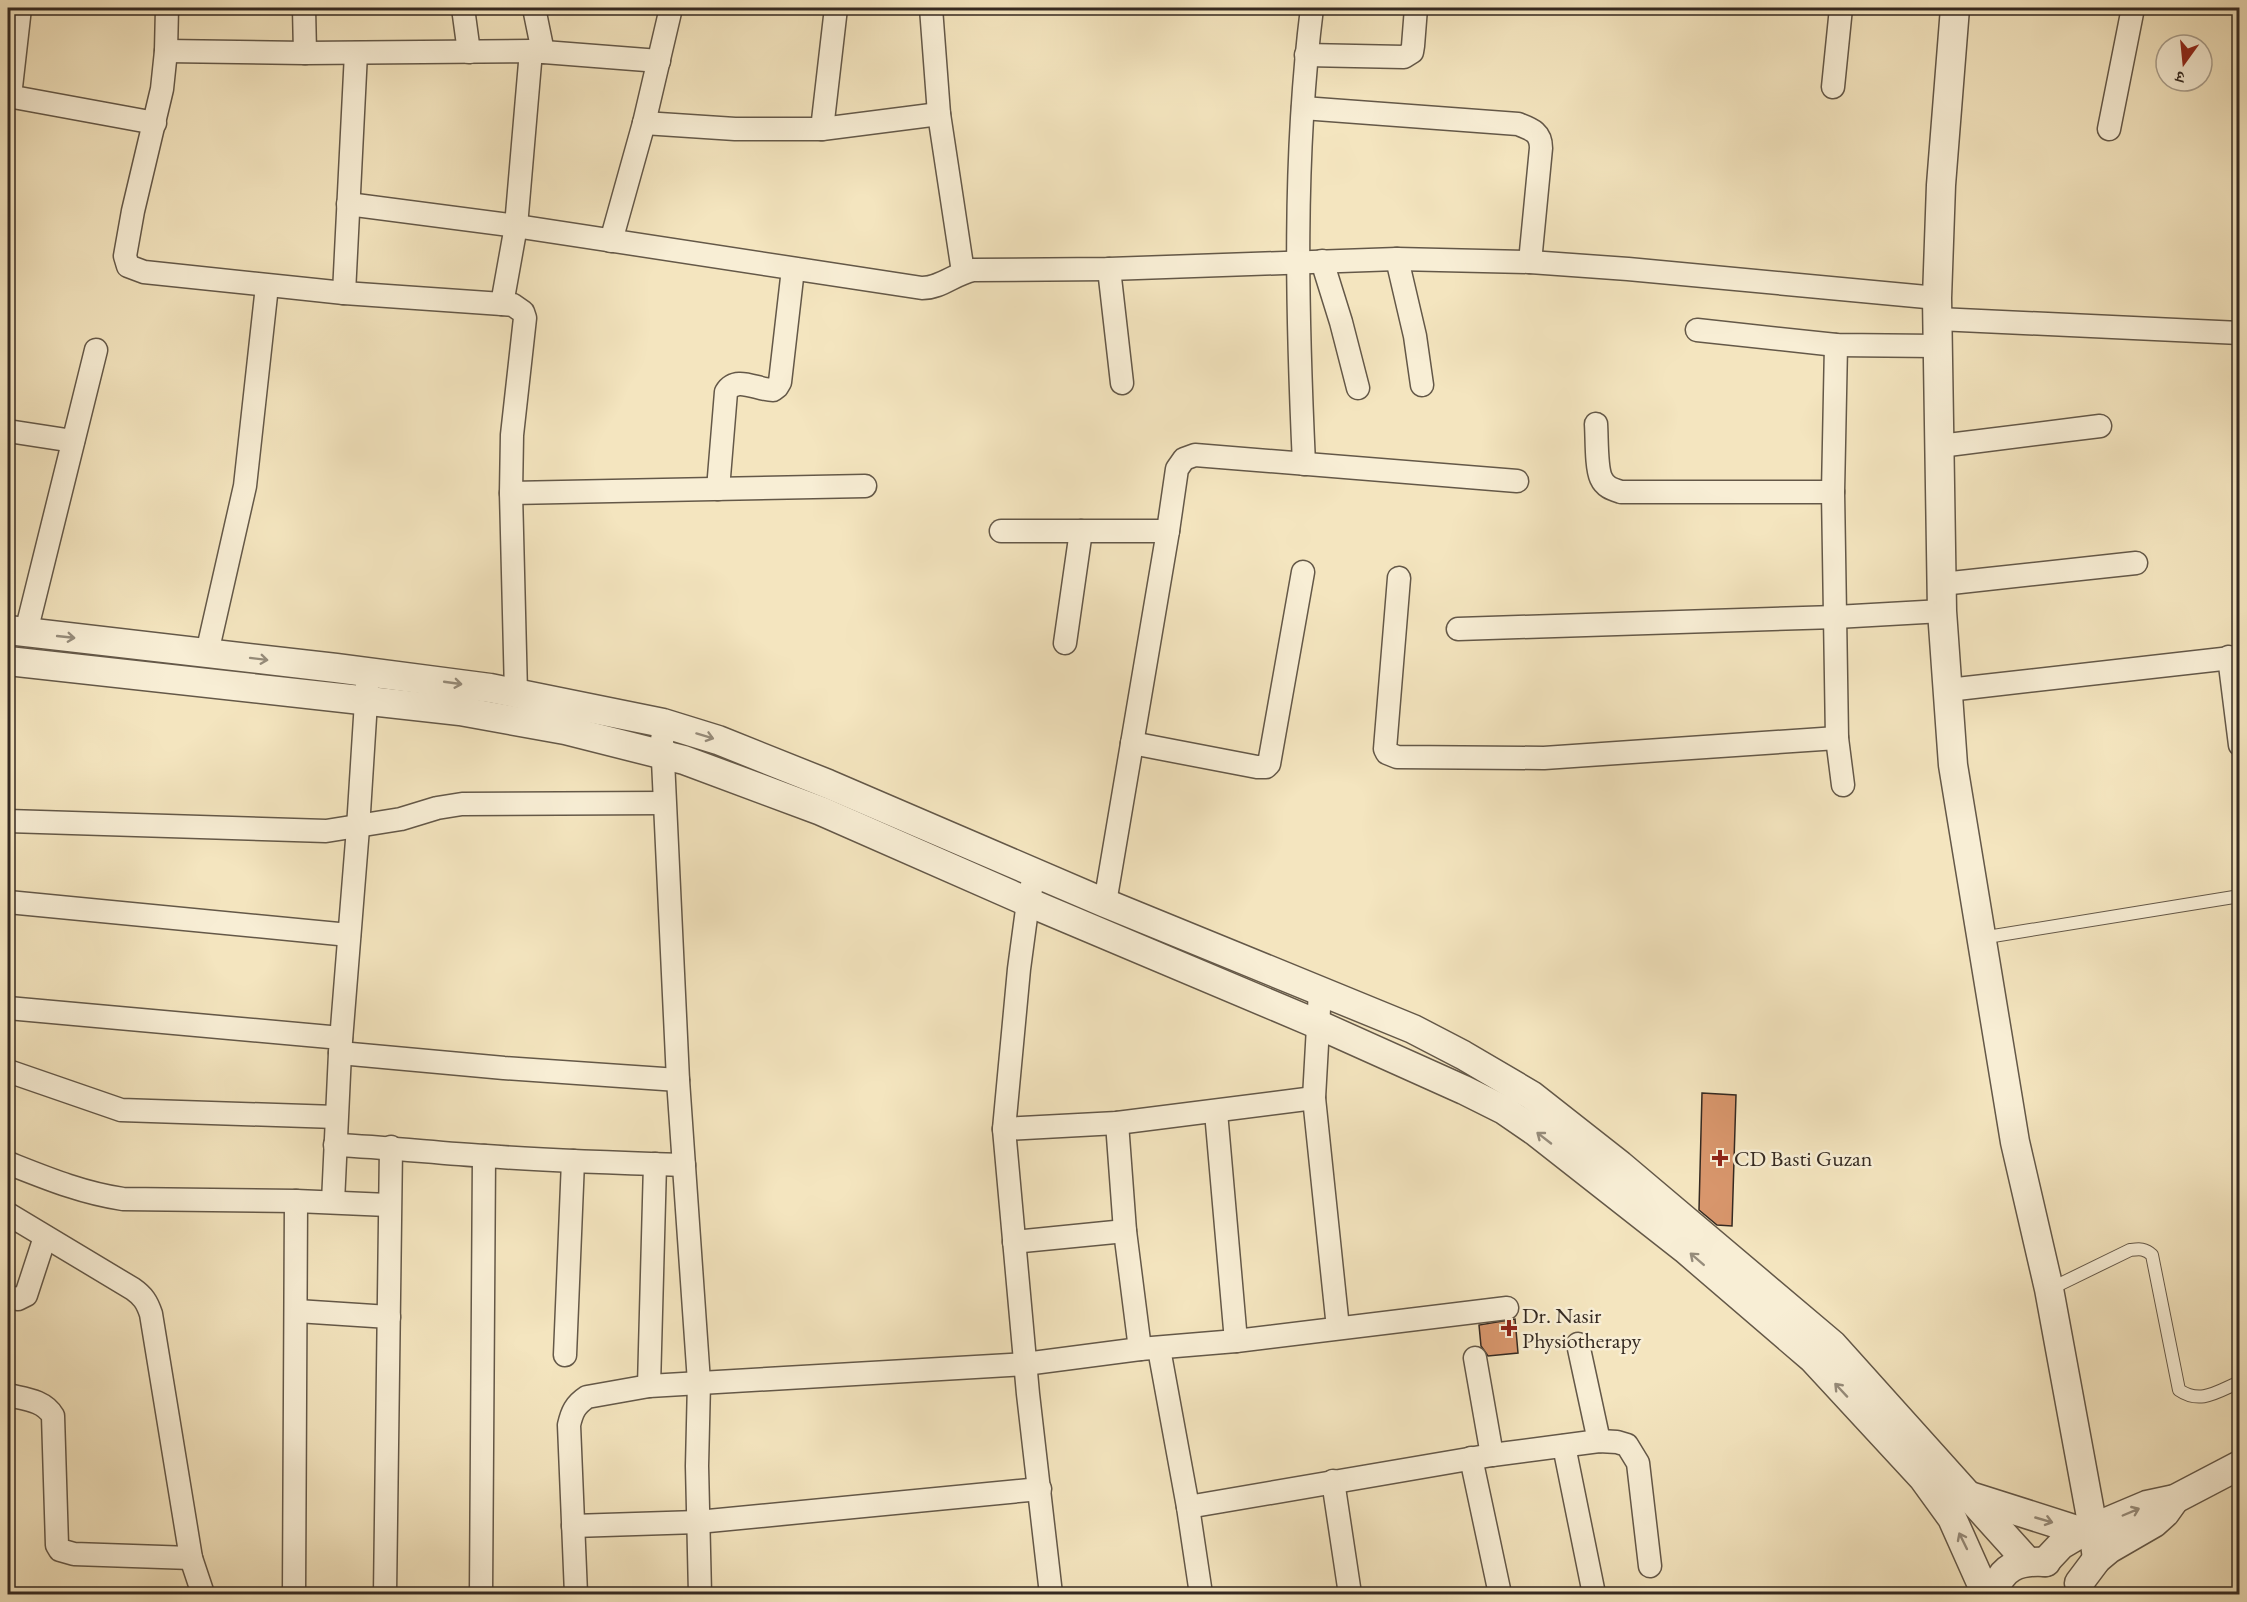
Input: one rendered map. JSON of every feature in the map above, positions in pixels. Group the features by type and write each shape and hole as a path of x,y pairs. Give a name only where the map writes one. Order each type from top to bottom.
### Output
{"street":[{"path":"20,8 9,96 155,123"},
{"path":"167,8 162,89 133,212 125,262 134,270 267,286 502,304 518,307 523,312 525,318 512,435 511,493 516,693"},
{"path":"304,8 305,53"},
{"path":"463,8 469,52"},
{"path":"502,304 516,226 537,52 534,8"},
{"path":"611,241 644,123 671,8"},
{"path":"822,129 836,8"},
{"path":"931,8 939,114 963,272"},
{"path":"1304,464 1298,328 1299,263 1303,108 1312,8"},
{"path":"1306,55 1404,57 1412,52 1416,8"},
{"path":"1833,87 1841,8"},
{"path":"1955,8 1941,185 1938,321 1942,598 1953,765 2015,1142 2049,1289 2088,1530 2097,1559"},
{"path":"2109,129 2133,8"},
{"path":"166,51 537,52 659,61"},
{"path":"344,293 356,53"},
{"path":"1303,108 1518,124 1538,133 1541,148 1530,262"},
{"path":"644,123 735,129 822,129 939,114"},
{"path":"348,204 516,226 922,288 933,288 963,272 973,270 1109,269 1396,259 1530,262 1629,269 1938,321 2240,333"},
{"path":"1396,259 1415,336 1422,385"},
{"path":"1322,261 1358,388"},
{"path":"718,489 726,392 739,383 767,390 777,387 780,382 793,269"},
{"path":"1109,269 1122,383"},
{"path":"207,653 244,486 267,286"},
{"path":"1697,330 1836,345 1938,321"},
{"path":"1836,345 1833,492 1838,738 1843,785"},
{"path":"96,350 74,441 17,631 367,671 516,693 663,723 718,740 828,784 1105,903 1413,1029 1531,1095 1620,1165 1833,1345 1968,1496 2036,1561 2066,1570 2080,1589 2097,1559 2109,1549 2154,1523 2175,1498"},
{"path":"1596,424 1600,477 1606,485 1620,492 1833,492"},
{"path":"1940,446 2100,426"},
{"path":"8,431 74,441"},
{"path":"1105,903 1177,469 1184,459 1195,455 1517,481"},
{"path":"511,493 865,486"},
{"path":"1001,531 1168,531"},
{"path":"1065,643 1081,531"},
{"path":"1458,629 1836,617 2136,563"},
{"path":"1132,743 1266,767 1269,764 1303,572"},
{"path":"1399,578 1385,749 1391,756 1544,758 1838,738"},
{"path":"1948,690 2234,657 2240,745"},
{"path":"8,661 460,711 565,730 684,760 821,811 1028,902 1317,1024 1504,1110 1536,1131 1685,1249 1813,1359 1923,1478 1952,1518 1986,1594"},
{"path":"333,1202 340,1046 358,828 367,671"},
{"path":"663,723 664,803 678,1080 699,1382 699,1594"},
{"path":"8,821 326,831 358,828 462,804 664,803"},
{"path":"1035,872 1028,902 1004,1129 1025,1364 1051,1594"},
{"path":"8,902 349,935"},
{"path":"1320,991 1314,1098 1338,1328"},
{"path":"8,1008 340,1046 504,1068 678,1080"},
{"path":"8,1071 121,1110 336,1117"},
{"path":"1004,1129 1117,1123 1314,1098"},
{"path":"1216,1112 1236,1341"},
{"path":"1117,1123 1125,1231 1149,1349 1188,1507 1201,1594"},
{"path":"335,1145 391,1147 484,1156 684,1165"},
{"path":"384,1594 389,1317 388,1205 391,1147"},
{"path":"481,1594 484,1156"},
{"path":"565,1355 573,1161"},
{"path":"8,1163 96,1195 123,1199 296,1201 388,1205"},
{"path":"649,1386 655,1164"},
{"path":"294,1594 296,1201"},
{"path":"8,1214 133,1289 147,1303 151,1314 191,1558 203,1594"},
{"path":"1014,1242 1125,1231"},
{"path":"8,1297 18,1299 26,1295 45,1237"},
{"path":"576,1594 569,1425 572,1411 587,1397 649,1386 699,1382 1025,1364 1507,1308"},
{"path":"297,1311 389,1317"},
{"path":"1578,1344 1599,1441"},
{"path":"1474,1358 1481,1457 1500,1594"},
{"path":"8,1395 40,1403 52,1416 57,1545 60,1550 74,1554 191,1558"},
{"path":"1188,1507 1481,1457 1599,1441 1617,1442 1626,1445 1638,1463 1650,1566"},
{"path":"1564,1446 1594,1594"},
{"path":"1994,1594 1997,1581 2005,1570 2036,1561 2088,1530 2147,1505 2175,1498 2240,1465"},
{"path":"1333,1481 1350,1594"},
{"path":"573,1526 698,1522 1040,1489"},
{"path":"1968,1496 2088,1530"}],"lane":[{"path":"1980,938 2240,896"},
{"path":"2049,1289 2119,1254 2140,1248 2147,1250 2152,1255 2179,1390 2188,1397 2197,1398 2240,1382"}],"building":[{"path":"1702,1093 1736,1095 1732,1226 1717,1225 1699,1210"},
{"path":"1515,1319 1518,1353 1488,1356 1481,1346 1479,1325"}],"place":[{"name":"CD Basti Guzan","path":"1720,1158"},
{"name":"Dr. Nasir Physiotherapy","path":"1509,1328"}]}
